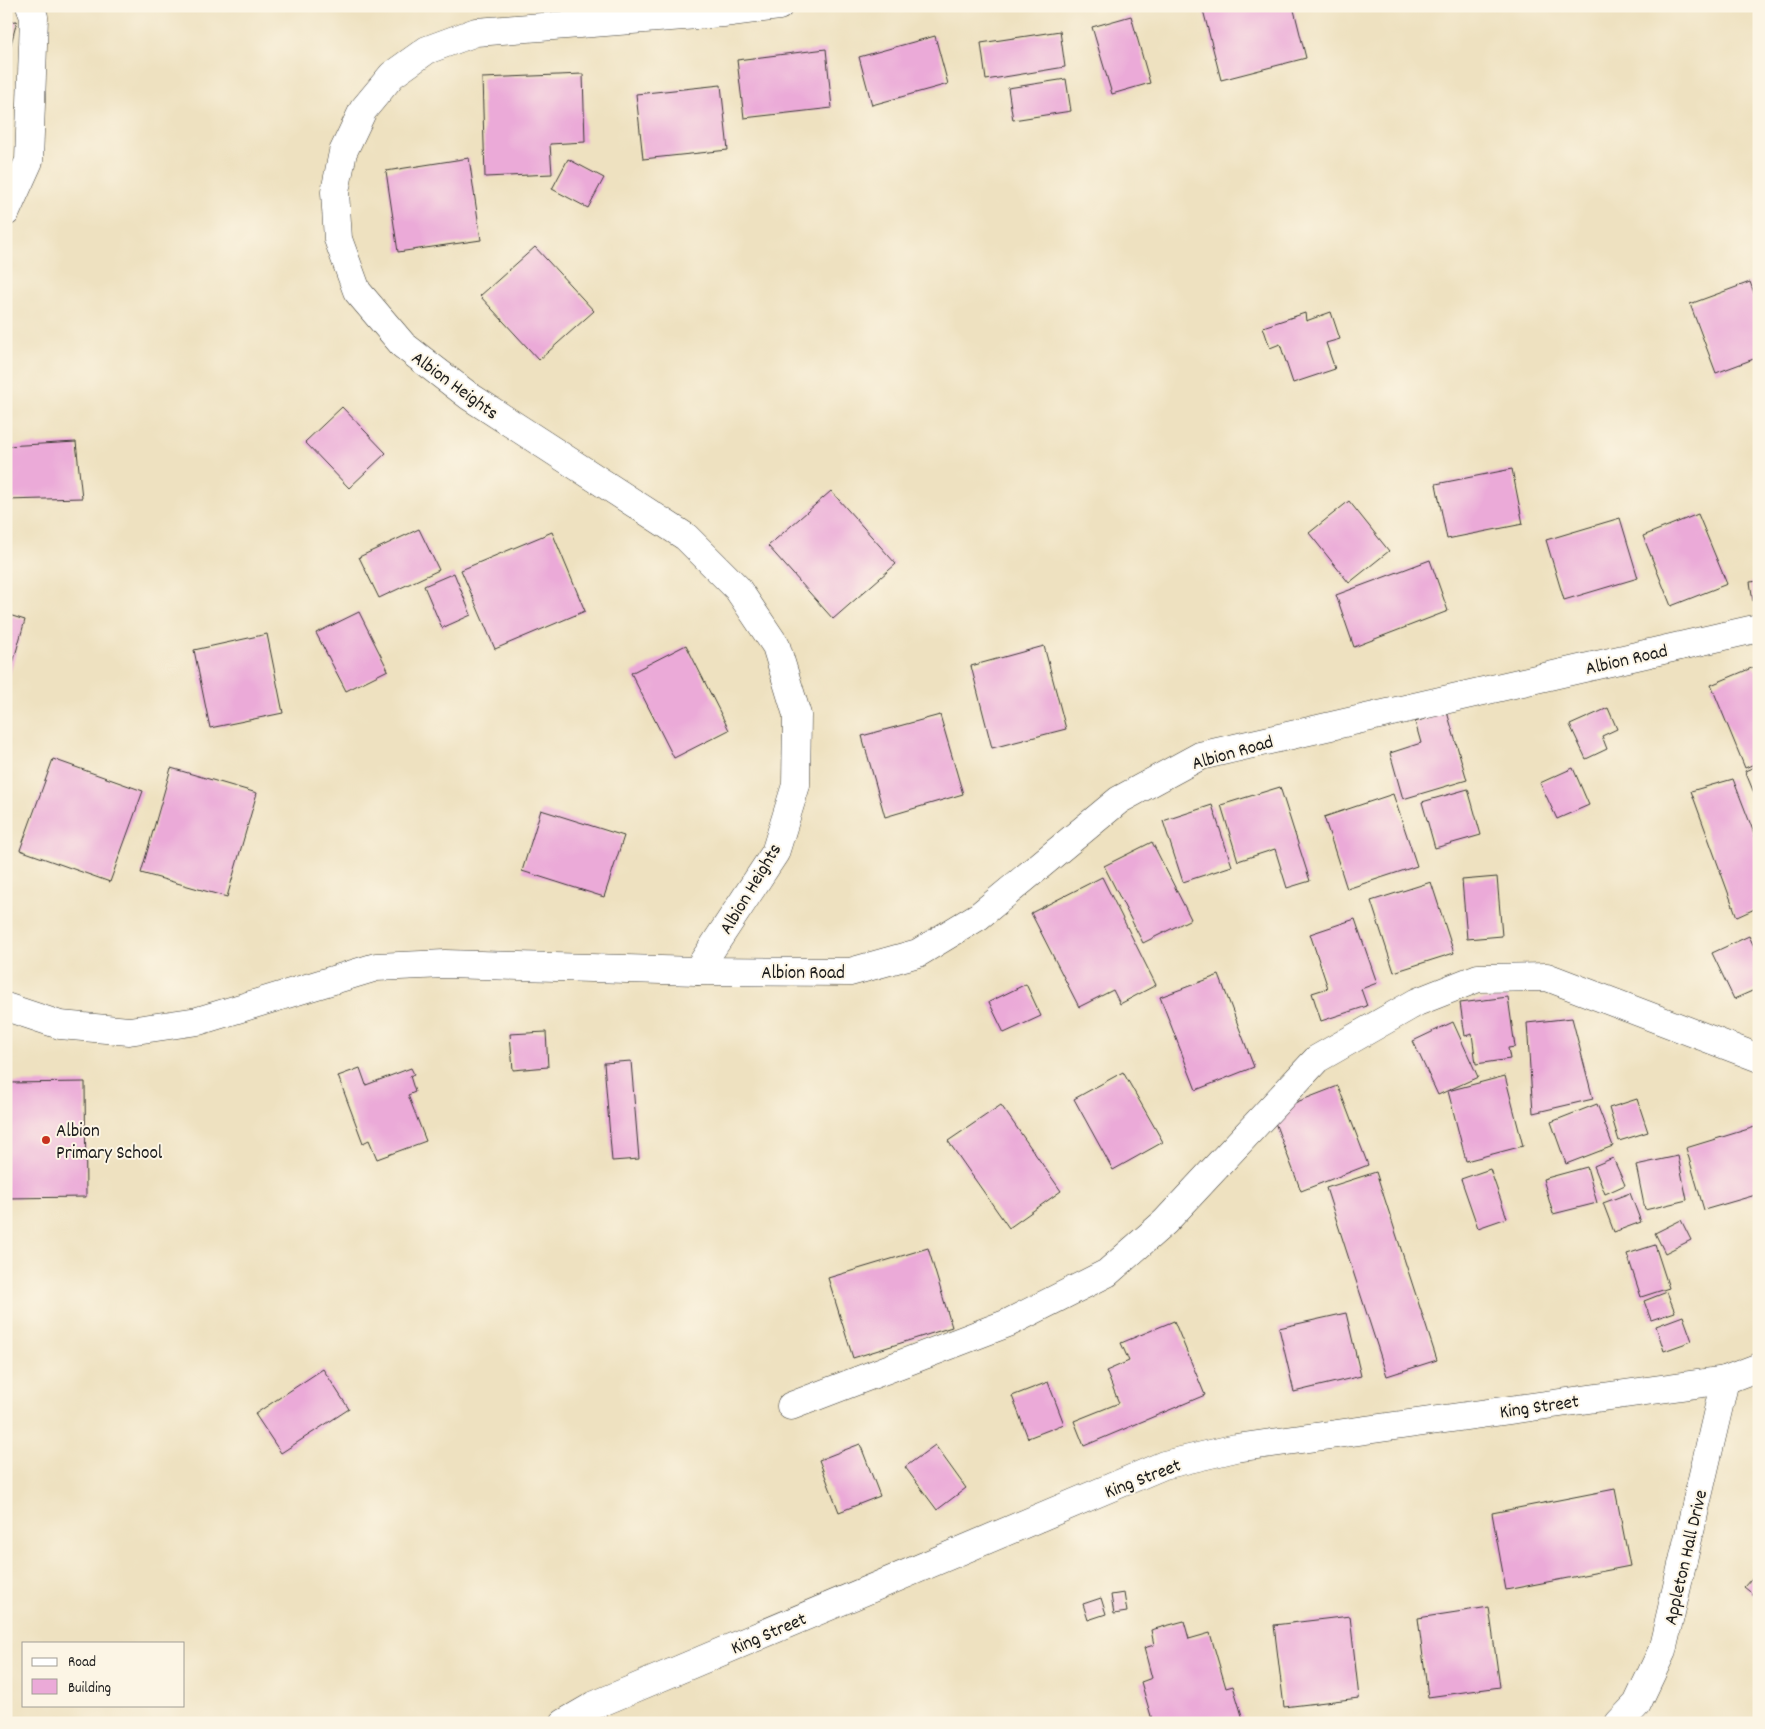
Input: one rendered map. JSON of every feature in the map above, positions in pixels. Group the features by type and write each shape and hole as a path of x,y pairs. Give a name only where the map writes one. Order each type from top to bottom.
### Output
{"street":[{"path":"6,212 29,161 34,17 30,6"},
{"name":"Albion Heights","path":"697,971 775,853 796,785 797,715 776,646 737,588 686,538 469,396 403,345 357,291 338,240 335,192 343,152 363,110 392,76 427,50 476,32 723,13 779,6"},
{"name":"Albion Road","path":"6,1007 60,1025 129,1031 198,1021 376,967 445,964 697,971 850,972 918,953 979,916 1119,800 1200,756 1759,628"},
{"path":"791,1406 1008,1323 1107,1273 1165,1222 1316,1058 1417,1002 1478,978 1547,977 1759,1058"},
{"name":"King Street","path":"564,1723 595,1705 1164,1465 1236,1448 1725,1380 1759,1367"},
{"name":"Appleton Hall Drive","path":"1619,1723 1636,1704 1662,1651 1725,1380"}],"building":[{"path":"1202,6 1293,6 1306,58 1221,80"},
{"path":"1131,16 1150,83 1112,94 1092,27"},
{"path":"17,21 7,59 6,59 6,22"},
{"path":"1060,31 1065,67 986,80 981,43"},
{"path":"935,36 948,84 872,105 859,57"},
{"path":"826,49 832,108 744,118 737,60"},
{"path":"583,74 585,142 550,144 552,174 485,177 482,78"},
{"path":"1066,79 1071,111 1013,120 1008,88"},
{"path":"721,85 728,150 643,159 636,94"},
{"path":"469,158 481,240 398,252 386,171"},
{"path":"568,159 604,178 588,208 552,189"},
{"path":"535,247 594,311 539,360 480,296"},
{"path":"1750,282 1759,306 1759,357 1716,373 1690,304"},
{"path":"1331,312 1340,339 1326,343 1335,369 1293,383 1280,344 1270,348 1263,327 1305,313 1306,321"},
{"path":"342,407 386,453 349,488 305,442"},
{"path":"76,442 82,498 6,500 6,446"},
{"path":"1512,469 1523,524 1447,539 1436,484"},
{"path":"831,491 896,564 833,619 768,546"},
{"path":"1349,501 1389,551 1349,583 1309,533"},
{"path":"1698,514 1727,584 1671,606 1643,536"},
{"path":"1620,518 1638,578 1564,600 1546,540"},
{"path":"419,529 439,570 379,598 359,557"},
{"path":"552,532 585,611 495,649 461,570"},
{"path":"1430,560 1448,611 1354,647 1336,595"},
{"path":"454,573 471,615 442,628 424,586"},
{"path":"1759,581 1759,600 1753,601 1750,582"},
{"path":"359,612 388,670 346,691 316,633"},
{"path":"6,614 25,620 8,681 6,681"},
{"path":"267,634 283,713 210,728 194,650"},
{"path":"686,645 729,730 674,758 631,673"},
{"path":"1044,646 1066,729 992,748 971,666"},
{"path":"1754,667 1759,680 1759,762 1745,768 1711,685"},
{"path":"1608,708 1617,729 1602,736 1607,749 1586,759 1570,725"},
{"path":"1447,712 1467,780 1403,799 1390,753 1421,743 1415,722"},
{"path":"940,715 963,794 885,817 862,736"},
{"path":"53,759 143,791 110,882 20,850"},
{"path":"1759,765 1759,805 1745,771"},
{"path":"171,768 257,793 227,897 141,873"},
{"path":"1573,768 1589,805 1557,819 1540,783"},
{"path":"1733,779 1759,846 1759,907 1737,917 1691,791"},
{"path":"1280,787 1310,881 1287,888 1275,849 1238,861 1221,805"},
{"path":"1468,789 1481,835 1435,848 1422,802"},
{"path":"1393,794 1417,866 1347,889 1324,817"},
{"path":"1212,805 1232,866 1183,882 1163,821"},
{"path":"541,810 624,836 604,897 522,871"},
{"path":"1152,842 1191,919 1143,943 1104,866"},
{"path":"1102,877 1156,985 1120,1004 1113,990 1079,1007 1031,913"},
{"path":"1497,877 1502,936 1467,939 1462,880"},
{"path":"1431,882 1454,953 1394,972 1371,901"},
{"path":"1355,919 1377,983 1361,989 1367,1006 1321,1021 1312,993 1328,988 1310,934"},
{"path":"1749,936 1759,957 1759,988 1734,999 1712,953"},
{"path":"1219,975 1254,1067 1196,1090 1160,997"},
{"path":"1026,984 1041,1016 1004,1033 989,1002"},
{"path":"1508,997 1515,1047 1508,1048 1510,1059 1476,1064 1472,1034 1465,1036 1460,1003"},
{"path":"1572,1018 1593,1099 1533,1113 1527,1023"},
{"path":"1453,1022 1478,1077 1438,1095 1413,1041"},
{"path":"546,1032 548,1067 513,1070 510,1034"},
{"path":"631,1061 639,1159 612,1161 604,1063"},
{"path":"360,1068 366,1085 411,1068 414,1074 410,1076 415,1092 408,1095 426,1141 377,1159 369,1140 363,1143 338,1076"},
{"path":"1123,1072 1163,1142 1113,1170 1074,1099"},
{"path":"1505,1076 1523,1146 1466,1161 1448,1091"},
{"name":"Albion Primary School","path":"85,1082 86,1197 6,1198 6,1083"},
{"path":"1338,1086 1368,1165 1301,1191 1271,1112"},
{"path":"1637,1099 1648,1132 1619,1141 1609,1108"},
{"path":"1597,1104 1613,1146 1566,1164 1551,1122"},
{"path":"1001,1105 1061,1191 1009,1228 948,1141"},
{"path":"1755,1127 1759,1140 1759,1194 1704,1210 1686,1148"},
{"path":"1678,1156 1687,1200 1645,1210 1636,1165"},
{"path":"1613,1158 1625,1185 1605,1194 1594,1166"},
{"path":"1587,1167 1597,1203 1553,1214 1543,1179"},
{"path":"1490,1169 1507,1218 1478,1228 1461,1179"},
{"path":"1376,1172 1437,1360 1387,1376 1326,1188"},
{"path":"1630,1193 1641,1222 1614,1232 1603,1203"},
{"path":"1681,1220 1691,1240 1665,1253 1655,1233"},
{"path":"1655,1245 1669,1288 1641,1297 1627,1254"},
{"path":"928,1248 952,1327 853,1358 828,1278"},
{"path":"1667,1292 1675,1312 1651,1320 1644,1301"},
{"path":"1346,1313 1361,1376 1294,1392 1279,1328"},
{"path":"1683,1316 1692,1341 1664,1351 1656,1326"},
{"path":"1174,1321 1205,1395 1084,1446 1074,1421 1119,1403 1106,1371 1129,1361 1121,1343"},
{"path":"323,1369 349,1409 281,1453 255,1414"},
{"path":"1048,1382 1064,1424 1028,1438 1012,1396"},
{"path":"860,1444 880,1496 839,1512 819,1460"},
{"path":"935,1445 966,1488 937,1510 905,1467"},
{"path":"1615,1489 1630,1566 1506,1590 1492,1513"},
{"path":"1759,1570 1759,1599 1744,1587"},
{"path":"1124,1593 1127,1612 1114,1614 1111,1595"},
{"path":"1101,1598 1106,1614 1088,1620 1083,1604"},
{"path":"1489,1607 1500,1687 1428,1697 1418,1618"},
{"path":"1350,1616 1359,1698 1284,1707 1274,1625"},
{"path":"1184,1621 1189,1639 1210,1633 1226,1688 1233,1686 1243,1719 1230,1723 1153,1723 1141,1682 1152,1678 1144,1648 1154,1645 1151,1630"}],"place":[{"name":"Albion Primary School","path":"46,1140"}]}
